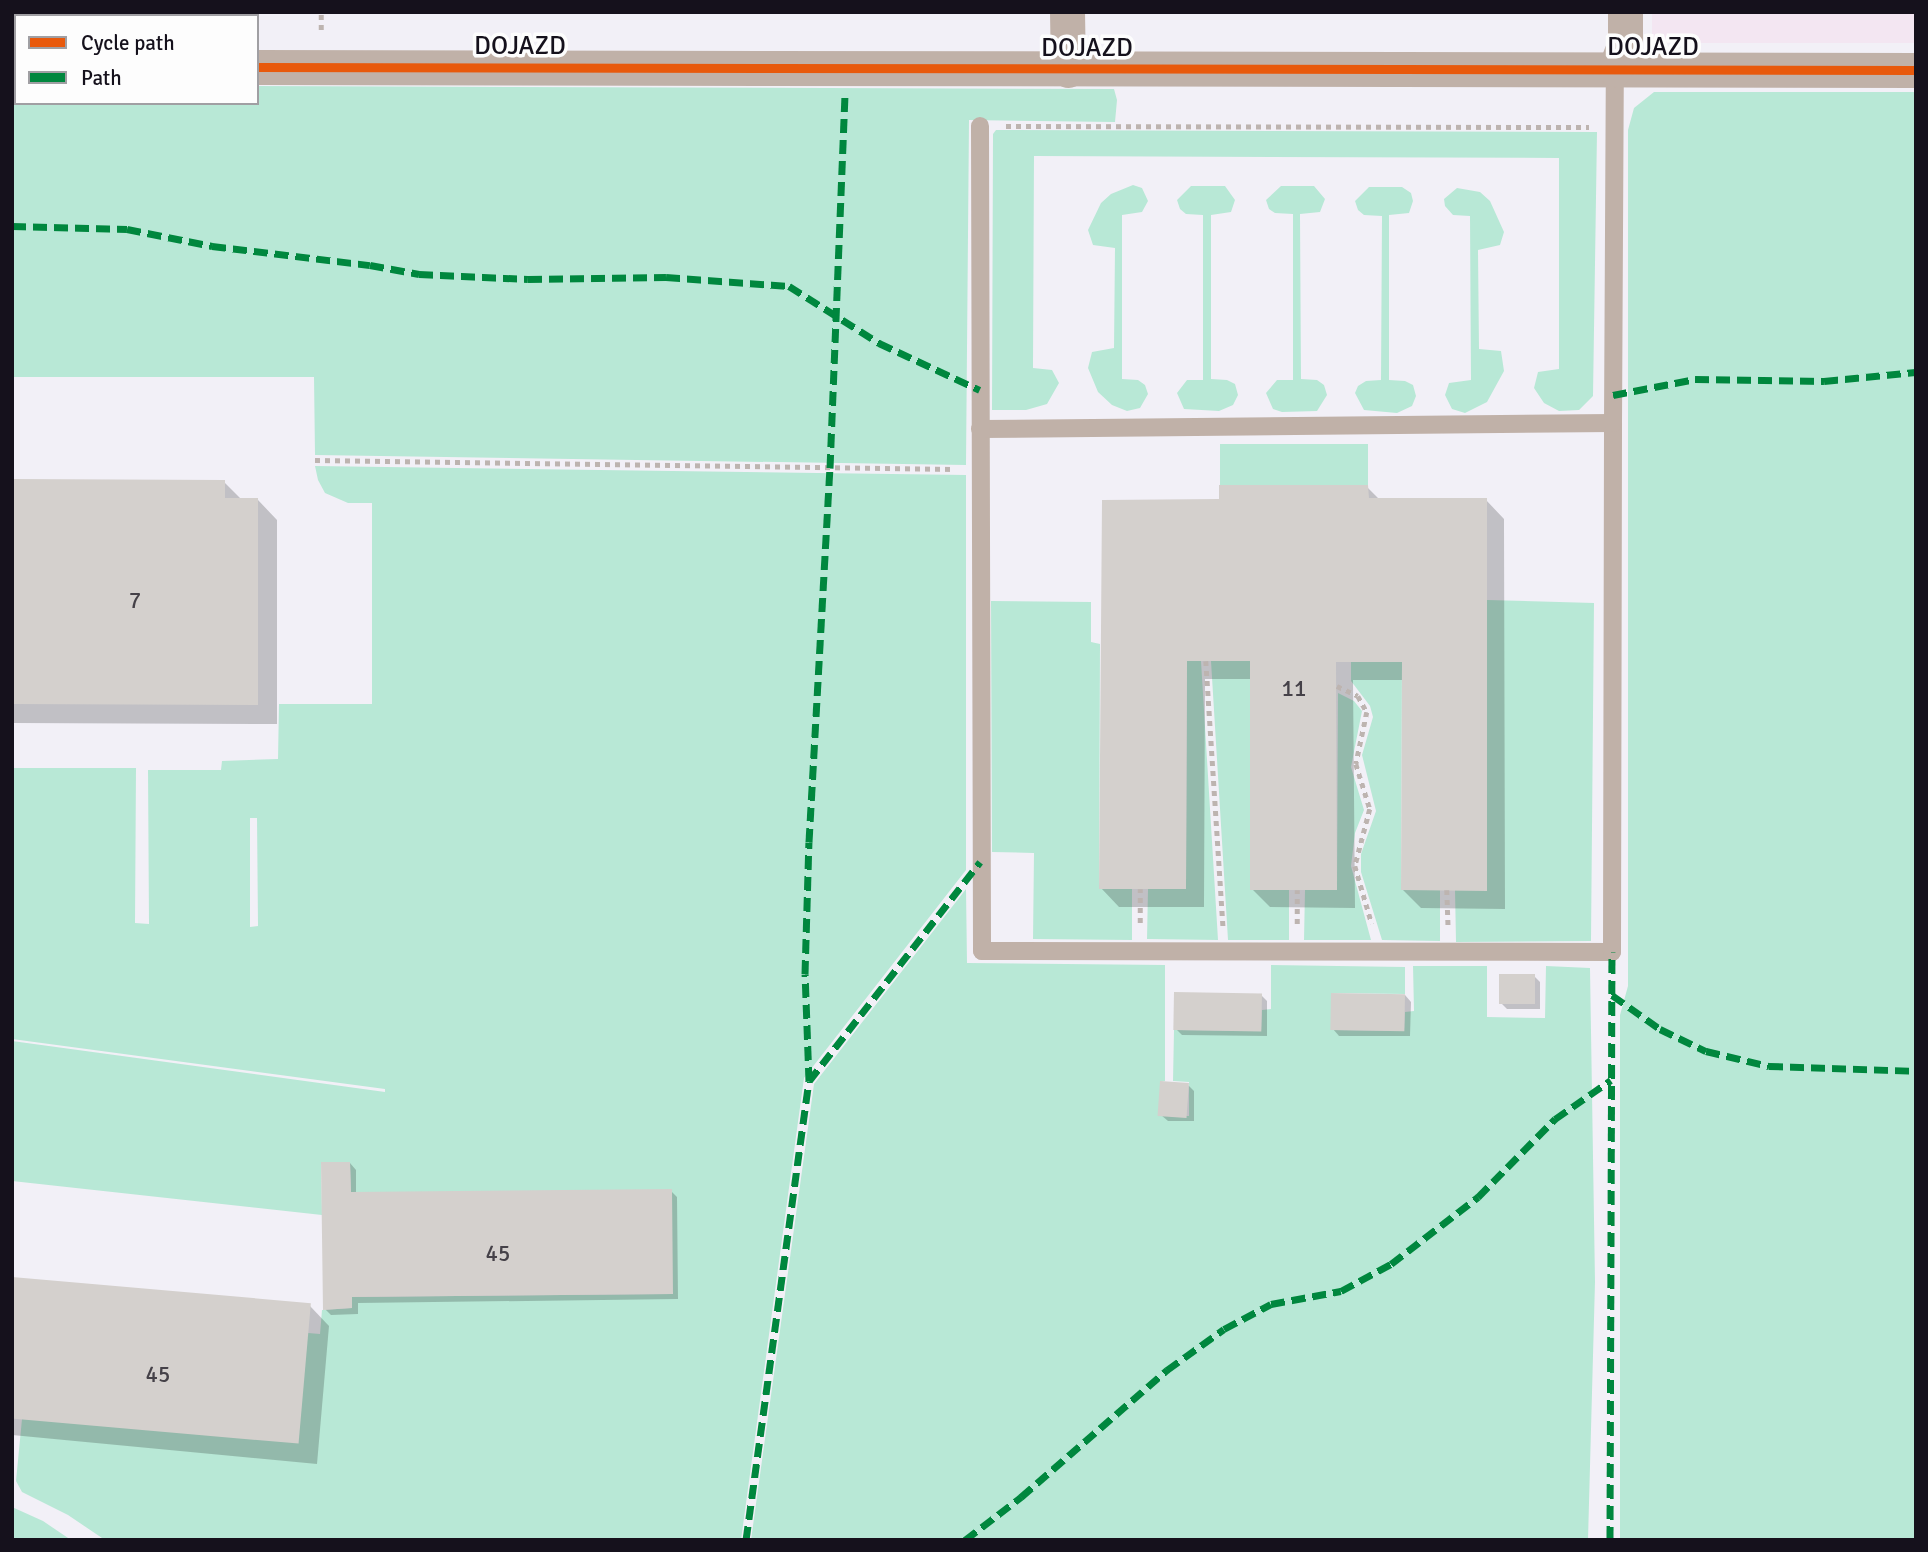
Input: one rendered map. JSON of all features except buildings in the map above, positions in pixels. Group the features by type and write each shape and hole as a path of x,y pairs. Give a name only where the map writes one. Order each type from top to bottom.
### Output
{"street":[{"name":"DOJAZD","path":"1067,12 1068,70"},
{"name":"DOJAZD","path":"1615,69 1625,43 1625,12"},
{"name":"DOJAZD","path":"259,67 1916,70"}],"lane":[{"path":"980,126 982,951 1612,952 1615,69"},
{"path":"980,429 1613,423"}],"path":[{"path":"321,12 321,38"},
{"path":"980,126 1614,127"},
{"path":"315,460 980,470"},
{"path":"1206,661 1225,952"},
{"path":"1337,686 1358,696 1367,712 1356,764 1370,809 1355,866 1379,952"}],"shaded area":[{"path":"1652,12 1916,12 1916,43 1652,43"}],"green space":[{"path":"12,85 14,105 259,105 259,86 1114,89 1117,100 1115,122 969,120 966,465 315,455 314,377 12,377"},
{"path":"1654,92 1916,92 1916,1540 1620,1540 1620,1015 1628,986 1628,130 1634,108"},
{"path":"996,130 1597,132 1593,396 1579,410 1559,411 1544,403 1534,388 1538,372 1559,369 1559,158 1034,156 1033,368 1052,370 1059,383 1047,404 1026,410 992,410 993,134"},
{"path":"1133,185 1142,188 1148,201 1142,212 1122,215 1122,379 1138,380 1145,385 1148,394 1140,408 1127,411 1112,405 1098,392 1088,368 1092,352 1114,348 1115,248 1093,245 1088,230 1101,203 1111,194"},
{"path":"1191,186 1225,186 1235,200 1231,212 1211,215 1211,379 1227,380 1235,384 1238,395 1233,405 1219,411 1184,409 1177,393 1187,380 1203,380 1203,215 1186,214 1180,209 1177,200"},
{"path":"1281,186 1314,186 1325,199 1320,212 1300,214 1301,379 1317,380 1324,385 1327,395 1317,411 1282,412 1273,409 1266,393 1277,380 1293,380 1293,214 1275,213 1269,209 1266,200"},
{"path":"1369,187 1402,187 1411,193 1413,201 1409,213 1389,215 1389,380 1405,381 1413,385 1416,396 1412,406 1397,413 1364,410 1355,393 1358,386 1366,381 1381,380 1382,216 1364,215 1358,210 1355,201"},
{"path":"1457,188 1480,192 1490,201 1504,232 1500,245 1478,250 1479,349 1501,351 1504,371 1487,402 1465,413 1452,409 1445,395 1449,383 1471,380 1470,216 1453,215 1445,206 1444,199"},
{"path":"1220,444 1368,444 1368,485 1220,485"},
{"path":"315,466 966,475 966,870 804,1078 741,1540 105,1540 68,1515 22,1492 16,1481 22,1419 308,1333 320,1334 322,1310 352,1308 352,1297 672,1294 351,1192 350,1162 321,1163 322,1215 12,1181 12,1041 385,1092 385,1089 12,1039 12,768 136,768 135,923 149,924 148,770 221,770 222,761 278,759 279,704 372,704 372,503 348,503 325,493","holes":["250,818 257,818 258,926 250,927"]},
{"path":"1487,600 1594,603 1591,941 1456,942 1455,890 1487,890"},
{"path":"991,601 1091,602 1091,642 1100,644 1099,888 1132,889 1132,940 1033,939 1034,853 992,852"},
{"path":"1187,661 1201,661 1218,940 1147,939 1148,889 1186,889"},
{"path":"1211,661 1250,661 1250,889 1289,890 1289,940 1228,940"},
{"path":"1351,662 1402,662 1401,890 1440,890 1440,941 1382,940 1361,872 1361,854 1376,811 1362,755 1373,717 1370,706 1351,681"},
{"path":"1338,693 1354,701 1362,711 1351,767 1364,810 1355,833 1351,866 1371,940 1304,940 1305,890 1337,890"},
{"path":"966,889 967,963 1165,965 1165,1081 1160,1082 1160,1116 1189,1116 1189,1082 1173,1081 1174,1030 1261,1031 1262,1010 1271,1009 1271,965 1405,967 1405,994 1332,993 1331,1030 1404,1031 1405,1012 1414,1011 1413,966 1487,966 1487,1017 1545,1018 1546,966 1590,968 1595,1282 1588,1540 751,1540 814,1084"},
{"path":"12,1507 43,1521 71,1540 12,1540"}],"marked path":[{"path":"809,1081 805,974 809,842 830,468 845,94"},
{"path":"12,226 127,229 212,246 370,265 419,274 528,279 666,277 789,286 879,343 980,390"},
{"path":"1613,395 1695,379 1824,381 1916,372"},
{"path":"746,1540 809,1081 980,862"},
{"path":"1610,1540 1612,952"},
{"path":"1612,995 1660,1029 1706,1051 1769,1066 1916,1071"},
{"path":"965,1540 1021,1497 1167,1370 1224,1329 1271,1304 1341,1291 1391,1264 1478,1197 1555,1119 1611,1080"}],"cycle path":[{"path":"259,67 1916,70"}]}
